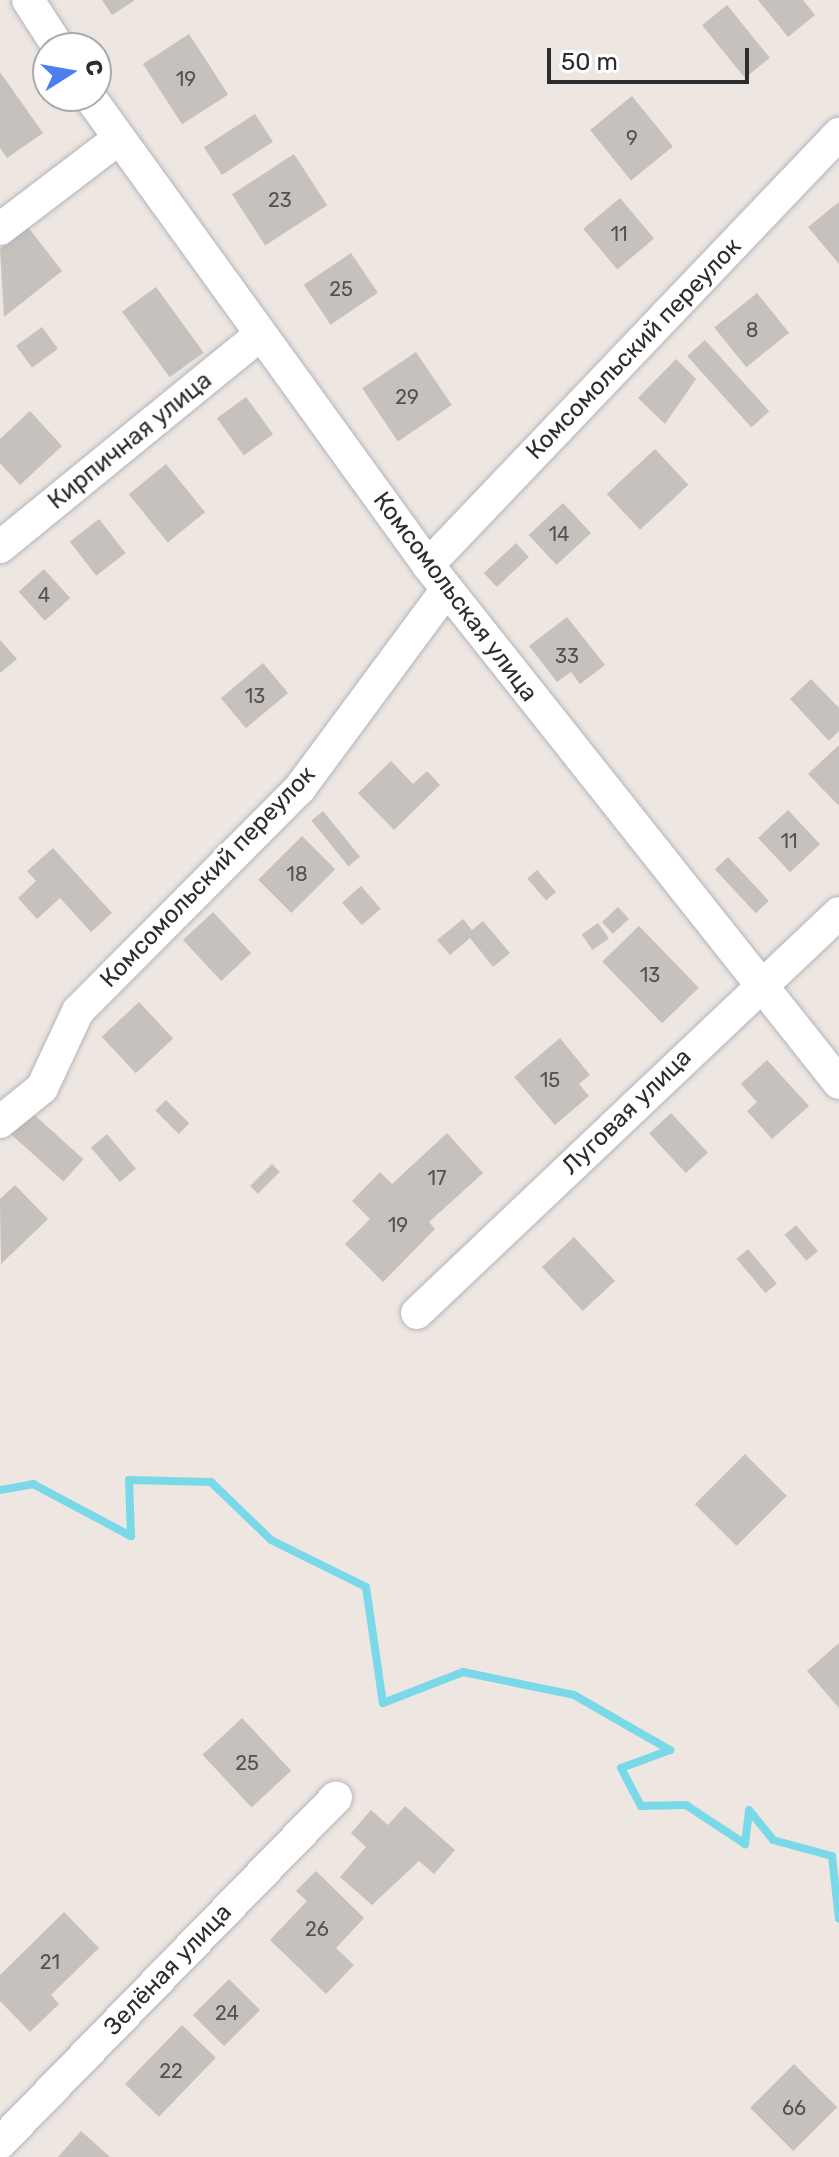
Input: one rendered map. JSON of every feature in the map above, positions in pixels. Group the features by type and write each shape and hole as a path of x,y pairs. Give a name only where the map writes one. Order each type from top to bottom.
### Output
{"street":[{"path":"28,0 49,32"},
{"name":"Комсомольская улица","path":"99,112 437,577 758,988 839,1083"},
{"name":"Комсомольский переулок","path":"0,1122 42,1088 78,1011 300,788 437,577 839,134"},
{"path":"0,229 117,140"},
{"name":"Кирпичная улица","path":"0,547 260,335"},
{"name":"Луговая улица","path":"417,1313 839,913"},
{"name":"Зелёная улица","path":"0,2143 336,1797"}],"building":[{"path":"102,0 135,0 112,15"},
{"path":"758,0 803,0 815,15 788,37"},
{"path":"727,5 770,58 745,78 702,25"},
{"path":"189,34 228,94 182,124 143,64"},
{"path":"0,72 43,133 7,158 0,148"},
{"path":"632,96 673,147 631,180 590,130"},
{"path":"255,114 273,142 222,175 204,147"},
{"path":"294,154 327,205 265,245 232,194"},
{"path":"620,198 654,239 617,269 583,229"},
{"path":"839,202 839,264 808,227"},
{"path":"28,227 62,271 4,317 0,249"},
{"path":"351,253 378,293 331,325 304,285"},
{"path":"156,287 204,353 170,377 122,312"},
{"path":"757,293 789,333 746,367 714,328"},
{"path":"42,327 58,349 32,368 16,346"},
{"path":"705,340 769,411 751,427 687,356"},
{"path":"416,352 452,405 398,441 362,388"},
{"path":"676,359 696,379 665,424 638,398"},
{"path":"246,397 273,434 244,455 217,418"},
{"path":"30,411 62,446 20,485 0,463 0,439"},
{"path":"655,449 688,485 640,530 607,494"},
{"path":"166,464 205,512 168,542 129,494"},
{"path":"563,503 591,533 557,565 529,535"},
{"path":"99,519 125,553 96,576 70,542"},
{"path":"516,543 529,557 497,587 484,573"},
{"path":"44,569 70,598 45,621 19,592"},
{"path":"567,617 605,665 580,684 571,672 557,682 529,646"},
{"path":"0,640 17,659 0,673"},
{"path":"263,663 288,693 246,728 221,698"},
{"path":"811,679 839,708 839,731 829,741 790,699"},
{"path":"839,745 839,806 808,774"},
{"path":"391,761 413,784 427,771 440,785 394,830 358,793"},
{"path":"788,810 820,844 790,872 758,838"},
{"path":"323,811 360,857 348,866 311,820"},
{"path":"302,836 335,869 291,913 258,880"},
{"path":"53,848 112,913 91,932 60,898 37,919 18,898 36,881 27,871"},
{"path":"728,857 769,901 756,913 715,869"},
{"path":"537,870 556,892 546,900 527,879"},
{"path":"361,886 381,909 362,925 342,902"},
{"path":"618,907 629,919 613,934 602,922"},
{"path":"213,912 251,953 221,981 183,940"},
{"path":"463,919 472,930 483,921 510,953 493,967 470,938 450,955 437,940"},
{"path":"598,923 609,939 593,950 582,934"},
{"path":"639,926 699,988 662,1023 602,961"},
{"path":"139,1002 173,1039 136,1073 102,1037"},
{"path":"560,1038 590,1075 579,1084 589,1096 555,1125 514,1077"},
{"path":"767,1060 809,1106 772,1139 747,1111 757,1102 741,1084"},
{"path":"166,1100 189,1123 179,1134 155,1111"},
{"path":"30,1111 84,1159 63,1181 10,1133"},
{"path":"671,1113 708,1152 686,1173 649,1133"},
{"path":"447,1133 483,1173 429,1222 435,1229 383,1282 345,1244 370,1219 352,1201 380,1172 392,1184"},
{"path":"107,1134 136,1168 120,1182 91,1147"},
{"path":"272,1164 280,1172 258,1194 250,1186"},
{"path":"15,1185 48,1219 1,1264 0,1199"},
{"path":"796,1225 818,1251 806,1261 785,1235"},
{"path":"574,1237 615,1281 583,1311 542,1267"},
{"path":"748,1249 777,1283 765,1293 737,1259"},
{"path":"745,1454 787,1496 737,1546 695,1504"},
{"path":"839,1643 839,1708 807,1671"},
{"path":"242,1718 291,1771 252,1807 203,1755"},
{"path":"405,1806 455,1850 434,1874 419,1861 372,1905 340,1877 366,1847 351,1833 371,1810 388,1825"},
{"path":"316,1871 364,1918 336,1948 354,1965 326,1994 270,1940 307,1901 296,1891"},
{"path":"64,1912 99,1948 51,1995 59,2004 30,2032 0,2001 0,1975"},
{"path":"229,1979 260,2010 224,2046 193,2015"},
{"path":"182,2025 216,2058 159,2117 125,2084"},
{"path":"794,2064 837,2107 793,2151 750,2108"},
{"path":"81,2131 110,2157 58,2157"}],"waterway":[{"path":"0,1490 33,1484 131,1536 129,1480 211,1482 271,1540 366,1587 383,1703 463,1672 574,1695 670,1750 621,1768 641,1806 686,1805 745,1844 749,1810 773,1840 832,1856 839,1919"}]}
